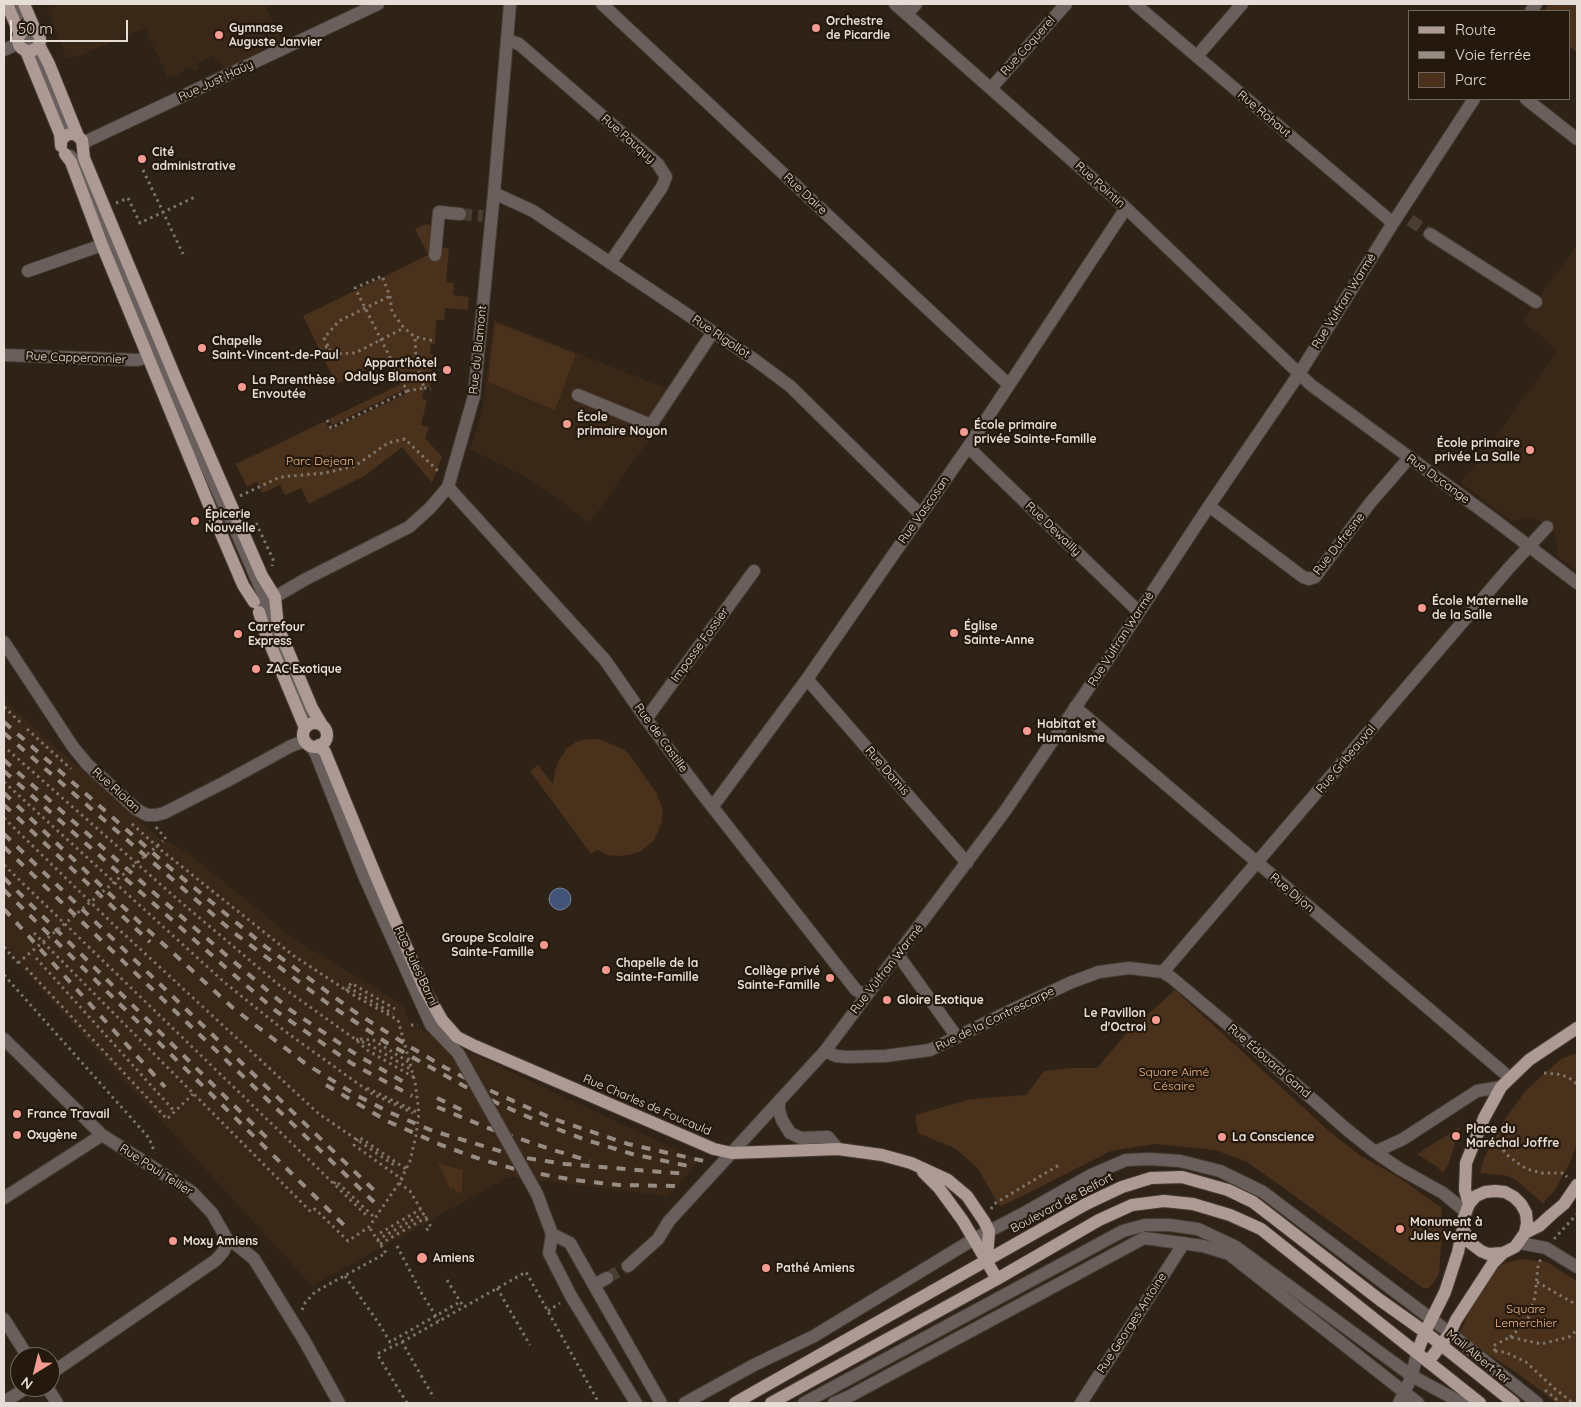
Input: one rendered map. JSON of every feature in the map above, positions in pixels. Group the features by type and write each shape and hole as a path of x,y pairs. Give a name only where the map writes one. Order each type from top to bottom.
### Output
{"main road":[{"path":"8,4 28,41 46,97 75,141 228,501 262,576 267,602 312,708 312,726 303,736 312,744 326,738 326,731 312,726"},
{"path":"24,4 28,41"},
{"path":"75,141 61,148 71,162 102,245 225,543 244,585 267,602"},
{"path":"67,155 76,156 75,141"},
{"name":"Rue Jules Barni","path":"312,744 325,752 424,988 442,1020 455,1035"},
{"path":"1467,1207 1465,1190 1466,1163 1481,1126 1501,1088 1544,1049 1575,1032"},
{"name":"Rue Charles de Foucauld","path":"455,1035 475,1046 714,1149 732,1153 838,1149 882,1155 911,1163 957,1186 986,1226"},
{"path":"918,1166 948,1200 974,1239 997,1279"},
{"name":"Boulevard de Belfort","path":"735,1403 1086,1204 1122,1187 1151,1178 1182,1177 1228,1190 1252,1202 1425,1332"},
{"path":"1428,1362 1450,1334 1456,1320 1486,1271 1503,1254 1564,1204 1577,1185"},
{"path":"1503,1254 1481,1252 1469,1242 1462,1220 1467,1207 1476,1196 1495,1190 1505,1192 1514,1197 1526,1213 1527,1223 1522,1238"},
{"path":"771,1403 997,1279 1099,1220 1132,1206 1164,1201 1193,1204 1230,1215 1261,1229 1479,1403"},
{"path":"986,1226 987,1260"},
{"path":"1417,1353 1445,1292 1458,1252 1463,1228"},
{"name":"Mail Albert 1er","path":"1425,1332 1514,1403"}],"street":[{"path":"4,50 28,41 16,4"},
{"name":"Rue Just Haüy","path":"75,141 92,139 378,4"},
{"name":"Rue du Blamont","path":"267,602 304,580 409,527 430,508 448,487 474,396 488,216 494,193 510,4"},
{"name":"Rue Daire","path":"602,4 1008,384"},
{"name":"Rue Pointin","path":"896,4 1126,208 1299,374"},
{"path":"907,14 916,4"},
{"name":"Rue Coquerel","path":"991,88 1066,4"},
{"name":"Rue Rohaut","path":"1135,4 1197,56 1401,218"},
{"path":"1197,56 1243,4"},
{"name":"Rue Pauquy","path":"507,40 519,44 658,164 666,177 662,187 610,263"},
{"name":"Rue Vulfran Warmé","path":"628,1266 658,1239 670,1221 824,1051 1005,811 1299,374 1401,218 1473,100"},
{"path":"1527,100 1577,139"},
{"path":"67,155 77,162 89,188 168,383 267,602"},
{"name":"Rue Rigollot","path":"494,193 533,211 756,360 790,386 921,515"},
{"name":"Rue Vascosan","path":"713,806 807,679 968,447 1126,208"},
{"path":"434,255 439,212 460,214"},
{"path":"1430,234 1536,302"},
{"path":"28,271 102,245"},
{"path":"578,395 651,425 713,332"},
{"name":"Rue Capperonnier","path":"4,355 137,360 149,357"},
{"name":"Rue Ducange","path":"1299,374 1311,385 1577,583"},
{"name":"Rue Dewailly","path":"968,447 1138,612"},
{"name":"Rue Dufresne","path":"1209,506 1309,579 1315,577 1370,503 1409,458"},
{"name":"Rue de Castille","path":"448,487 605,660 646,719 713,806 856,990 865,995"},
{"name":"Rue Gribeauval","path":"1163,972 1547,527"},
{"name":"Impasse Fossier","path":"646,719 754,571"},
{"name":"Rue Riolan","path":"4,642 73,747 87,764 136,809 147,815 164,813 291,746 302,742 312,744"},
{"name":"Rue Damis","path":"807,679 967,863"},
{"name":"Rue Dijon","path":"1075,707 1510,1078"},
{"path":"312,744 364,876 430,1025 458,1054"},
{"path":"898,955 957,1037"},
{"name":"Rue de la Contrescarpe","path":"824,1051 836,1056 847,1057 885,1056 930,1050 1064,985 1099,972 1129,968 1163,972"},
{"name":"Rue Édouard Gand","path":"1163,972 1180,984 1375,1152 1400,1169 1467,1207"},
{"name":"Rue Jules Barni","path":"455,1035 458,1054 537,1194 552,1234 549,1253 571,1296 636,1403"},
{"name":"Rue Paul Tellier","path":"4,1039 102,1135 192,1192 212,1213 228,1241 237,1245 254,1259 295,1325 339,1403"},
{"path":"1375,1152 1403,1139 1477,1091 1501,1088"},
{"name":"Rue Charles de Foucauld","path":"780,1101 779,1110 782,1120 790,1132 801,1138 828,1137 838,1149"},
{"path":"4,1198 102,1135"},
{"path":"685,1403 754,1365 814,1336 974,1239 986,1226 1091,1174 1126,1160 1149,1158 1180,1161 1220,1170 1263,1192 1431,1319 1538,1403"},
{"path":"794,1390 804,1403 1123,1231 1146,1225 1169,1224 1198,1229 1236,1247 1412,1376 1462,1403"},
{"path":"552,1234 570,1243 660,1403"},
{"path":"834,1403 856,1393 1144,1238 1203,1246 1230,1254 1402,1398 1418,1403"},
{"path":"1522,1238 1546,1248 1577,1266"},
{"path":"60,1367 216,1260 223,1252 228,1241"},
{"name":"Rue Georges Antoine","path":"1081,1403 1184,1243"},
{"path":"594,1285 607,1278"},
{"path":"4,1319 22,1347"},
{"path":"1402,1398 1412,1376 1417,1353"},
{"path":"1412,1376 1428,1362"}],"path":[{"path":"143,170 183,254"},
{"path":"120,201 128,198 140,223 195,197"},
{"path":"407,391 355,288 382,276 390,296 392,312 404,328 415,338 435,341"},
{"path":"390,296 338,321 324,338 332,354 355,353 404,328"},
{"path":"415,338 416,361 424,388"},
{"path":"320,350 328,346"},
{"path":"327,420 331,428 407,391 424,388 431,389"},
{"path":"228,501 280,478 325,473 355,466 388,443 405,440 441,473"},
{"path":"4,707 22,724"},
{"path":"27,729 72,769"},
{"path":"8,750 176,898 279,985 355,1039 367,1050 417,1079"},
{"path":"4,782 224,982 286,1032 371,1093 413,1112"},
{"path":"4,818 114,924 319,1114 397,1167"},
{"path":"34,933 311,1212 315,1208 348,1241 369,1227 399,1183 410,1161 416,1138 419,1113 416,1088 412,1064 398,1020 294,956 161,850 126,819"},
{"path":"4,946 18,964 166,839 156,827"},
{"path":"4,865 366,1215"},
{"path":"36,958 175,1112"},
{"path":"26,968 167,1119 193,1094"},
{"path":"4,975 149,1138 164,1174"},
{"path":"347,989 351,983 395,1009"},
{"path":"347,989 392,1014"},
{"path":"355,1039 373,1040 412,1064"},
{"path":"355,1039 370,1045 410,1069"},
{"path":"1544,1073 1557,1074 1577,1084"},
{"path":"362,1086 419,1113"},
{"path":"1481,1126 1490,1130 1506,1154 1516,1162 1527,1169 1542,1173 1564,1173 1568,1177 1564,1182"},
{"path":"403,1180 354,1145 359,1136 406,1169"},
{"path":"986,1226 994,1204 1059,1165"},
{"path":"334,1184 336,1181 375,1218"},
{"path":"399,1183 410,1191 431,1227 423,1232"},
{"path":"380,1233 421,1209"},
{"path":"1510,1338 1527,1322 1535,1297 1538,1265 1546,1248 1577,1214"},
{"path":"377,1240 426,1215 380,1244"},
{"path":"295,1325 304,1304 315,1292 386,1253 369,1227"},
{"path":"397,1246 422,1294 439,1321"},
{"path":"408,1403 377,1354 402,1342 526,1272 599,1403"},
{"path":"345,1276 390,1342 458,1302"},
{"path":"447,1280 463,1306"},
{"path":"1537,1282 1577,1305"},
{"path":"497,1288 530,1345"},
{"path":"402,1342 434,1398"},
{"path":"1495,1351 1505,1352 1526,1362 1573,1403"}],"shaded area":[{"path":"61,4 265,4 282,41 224,69 219,59 215,61 213,56 197,63 199,68 196,70 193,71 190,67 177,75 167,77 145,28 79,56 67,59 47,10"},
{"path":"1577,245 1577,571 1557,556 1555,534 1537,519 1524,518 1512,522 1461,483 1558,351 1522,321"},
{"name":"École primaire Noyon","path":"494,320 668,389 652,437 590,523 531,480 470,450 482,412"},
{"path":"4,701 158,837 190,854 290,936 403,1005 411,1025 697,1159 695,1165 668,1196 509,1177 312,1286 30,977 4,946"}],"green space":[{"path":"1549,4 1577,4 1577,52 1571,48 1571,10 1545,10"},
{"name":"Parc Dejean","path":"425,224 431,225 428,254 441,256 442,248 449,248 446,283 454,283 453,295 469,297 468,310 445,308 444,320 436,320 435,344 431,344 430,354 433,354 430,387 425,387 422,399 427,400 421,425 429,427 425,438 442,457 432,483 402,447 366,475 309,504 301,488 285,495 280,485 262,493 257,482 247,487 236,464 323,422 326,423 330,430 406,394 403,390 332,425 329,419 401,384 388,359 336,384 303,316 428,255 415,229"},
{"path":"495,322 576,354 555,410 488,382"},
{"path":"587,739 599,739 623,749 628,753 657,794 663,810 661,825 654,840 641,851 630,855 618,856 607,855 598,850 591,854 530,771 538,765 553,784 555,770 567,748 576,742"},
{"name":"Square Aimé Césaire","path":"1175,990 1329,1131 1361,1156 1398,1177 1441,1207 1443,1226 1439,1274 1433,1284 1428,1288 1423,1288 1247,1162 1215,1150 1155,1144 1111,1151 1000,1207 978,1169 956,1149 918,1133 915,1115 971,1099 1026,1095 1044,1071 1070,1068 1097,1068 1125,1035"},
{"path":"1577,1054 1577,1144 1569,1165 1554,1191 1543,1203 1517,1181 1508,1176 1480,1173 1484,1158 1503,1122 1526,1090 1561,1059"},
{"path":"1460,1127 1449,1163 1443,1173 1436,1166 1417,1154"},
{"path":"438,1163 463,1170 462,1191 458,1194 454,1188 450,1189"},
{"name":"Square Lemerchier","path":"1521,1259 1547,1262 1577,1281 1577,1403 1557,1403 1460,1333 1491,1271 1505,1263"}],"water":[{"path":"556,888 564,888 571,895 571,903 564,910 556,910 549,903 549,895"}],"tunnel":[{"path":"460,214 483,216"},
{"path":"1410,220 1430,234"},
{"path":"607,1278 628,1266"}],"railway":[{"path":"4,722 169,867 266,947 355,1012 407,1045 489,1090 551,1118 628,1144 704,1161"},
{"path":"4,733 233,932 327,1003 387,1043 464,1086 542,1123 583,1139 632,1154 693,1167"},
{"path":"4,760 289,1009 357,1055 409,1085"},
{"path":"4,771 276,1011 351,1063 412,1096"},
{"path":"4,793 136,919 233,1008 306,1064 356,1095 433,1131 520,1157 565,1164 687,1174"},
{"path":"4,805 150,942"},
{"path":"4,834 380,1196"},
{"path":"4,847 374,1202"},
{"path":"4,878 269,1140"},
{"path":"4,890 348,1229"},
{"path":"4,909 165,1087"},
{"path":"326,1085 387,1121 441,1145 518,1170 574,1180 619,1185 678,1186"},
{"path":"437,1098 466,1112"},
{"path":"437,1107 488,1128 590,1161"}],"place":[{"name":"Orchestre de Picardie","path":"816,28"},
{"name":"Gymnase Auguste Janvier","path":"219,35"},
{"name":"Cité administrative","path":"142,159"},
{"name":"Chapelle Saint-Vincent-de-Paul","path":"202,348"},
{"name":"Appart'hôtel Odalys Blamont","path":"447,370"},
{"name":"La Parenthèse Envoutée","path":"242,387"},
{"name":"École primaire Noyon","path":"567,424"},
{"name":"École primaire privée Sainte-Famille","path":"964,432"},
{"name":"École primaire privée La Salle","path":"1530,450"},
{"name":"Épicerie Nouvelle","path":"195,521"},
{"name":"École Maternelle de la Salle","path":"1422,608"},
{"name":"Église Sainte-Anne","path":"954,633"},
{"name":"Carrefour Express","path":"238,634"},
{"name":"ZAC Exotique","path":"256,669"},
{"name":"Habitat et Humanisme","path":"1027,731"},
{"name":"Groupe Scolaire Sainte-Famille","path":"544,945"},
{"name":"Chapelle de la Sainte-Famille","path":"606,970"},
{"name":"Collège privé Sainte-Famille","path":"830,978"},
{"name":"Gloire Exotique","path":"887,1000"},
{"name":"Le Pavillon d'Octroi","path":"1156,1020"},
{"name":"France Travail","path":"17,1114"},
{"name":"Oxygène","path":"17,1135"},
{"name":"Place du Maréchal Joffre","path":"1456,1136"},
{"name":"La Conscience","path":"1222,1137"},
{"name":"Monument à Jules Verne","path":"1400,1229"},
{"name":"Moxy Amiens","path":"173,1241"},
{"name":"Amiens","path":"422,1258"},
{"name":"Pathé Amiens","path":"766,1268"}]}
